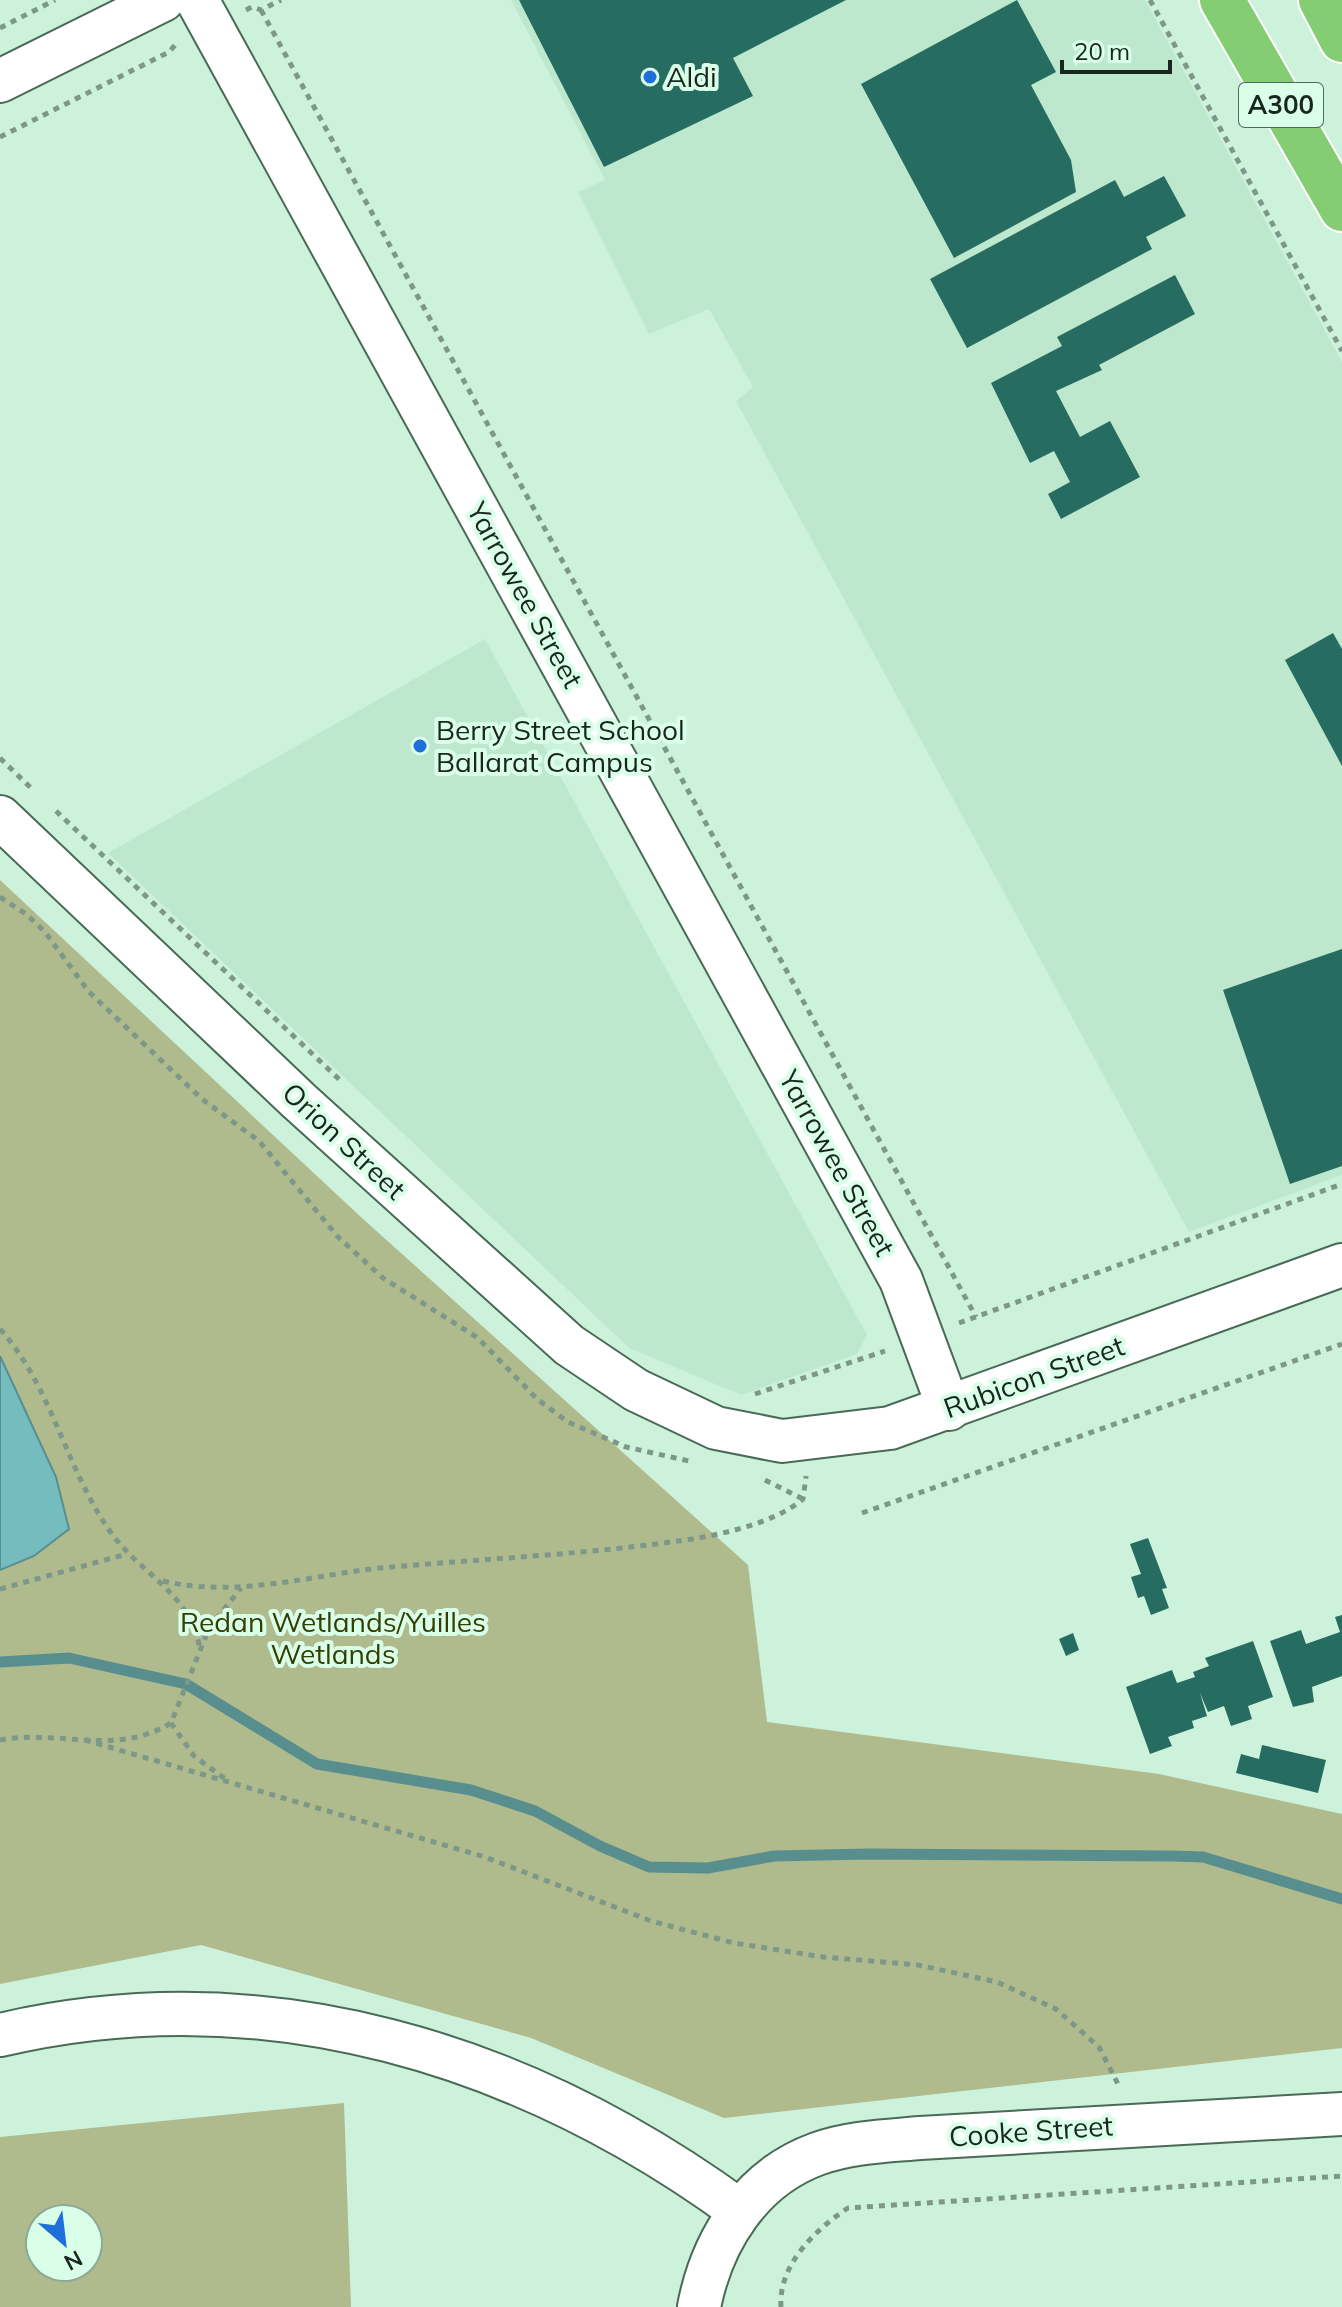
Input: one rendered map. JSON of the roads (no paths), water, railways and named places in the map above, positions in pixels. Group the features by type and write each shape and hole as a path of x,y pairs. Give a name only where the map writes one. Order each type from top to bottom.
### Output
{"highway":[{"name":"A300","path":"1222,0 1342,209"},
{"path":"1321,0 1342,40"}],"street":[{"path":"0,81 163,0"},
{"name":"Yarrowee Street","path":"205,13 901,1280 949,1409"},
{"name":"Orion Street","path":"0,817 299,1101 569,1345 636,1390 719,1430"},
{"name":"Rubicon Street","path":"719,1430 782,1441 878,1431 949,1409 1342,1265"},
{"path":"0,2035 103,2018 207,2014 306,2022 386,2039 501,2075 554,2099 668,2160 740,2211"},
{"name":"Cooke Street","path":"699,2307 713,2258 740,2211 756,2193 798,2163 816,2155 859,2144 1139,2123 1342,2114"}],"water":[{"path":"0,1356 56,1477 69,1529 34,1556 0,1570"}],"waterway":[{"path":"0,1662 69,1658 186,1684 317,1764 471,1790 535,1811 600,1846 649,1867 708,1868 774,1856 868,1854 1203,1857 1342,1899"}],"place":[{"name":"Aldi","path":"650,77"},
{"name":"Berry Street School Ballarat Campus","path":"420,746"}],"park label":[{"name":"Redan Wetlands/Yuilles Wetlands","path":"333,1638"}]}
